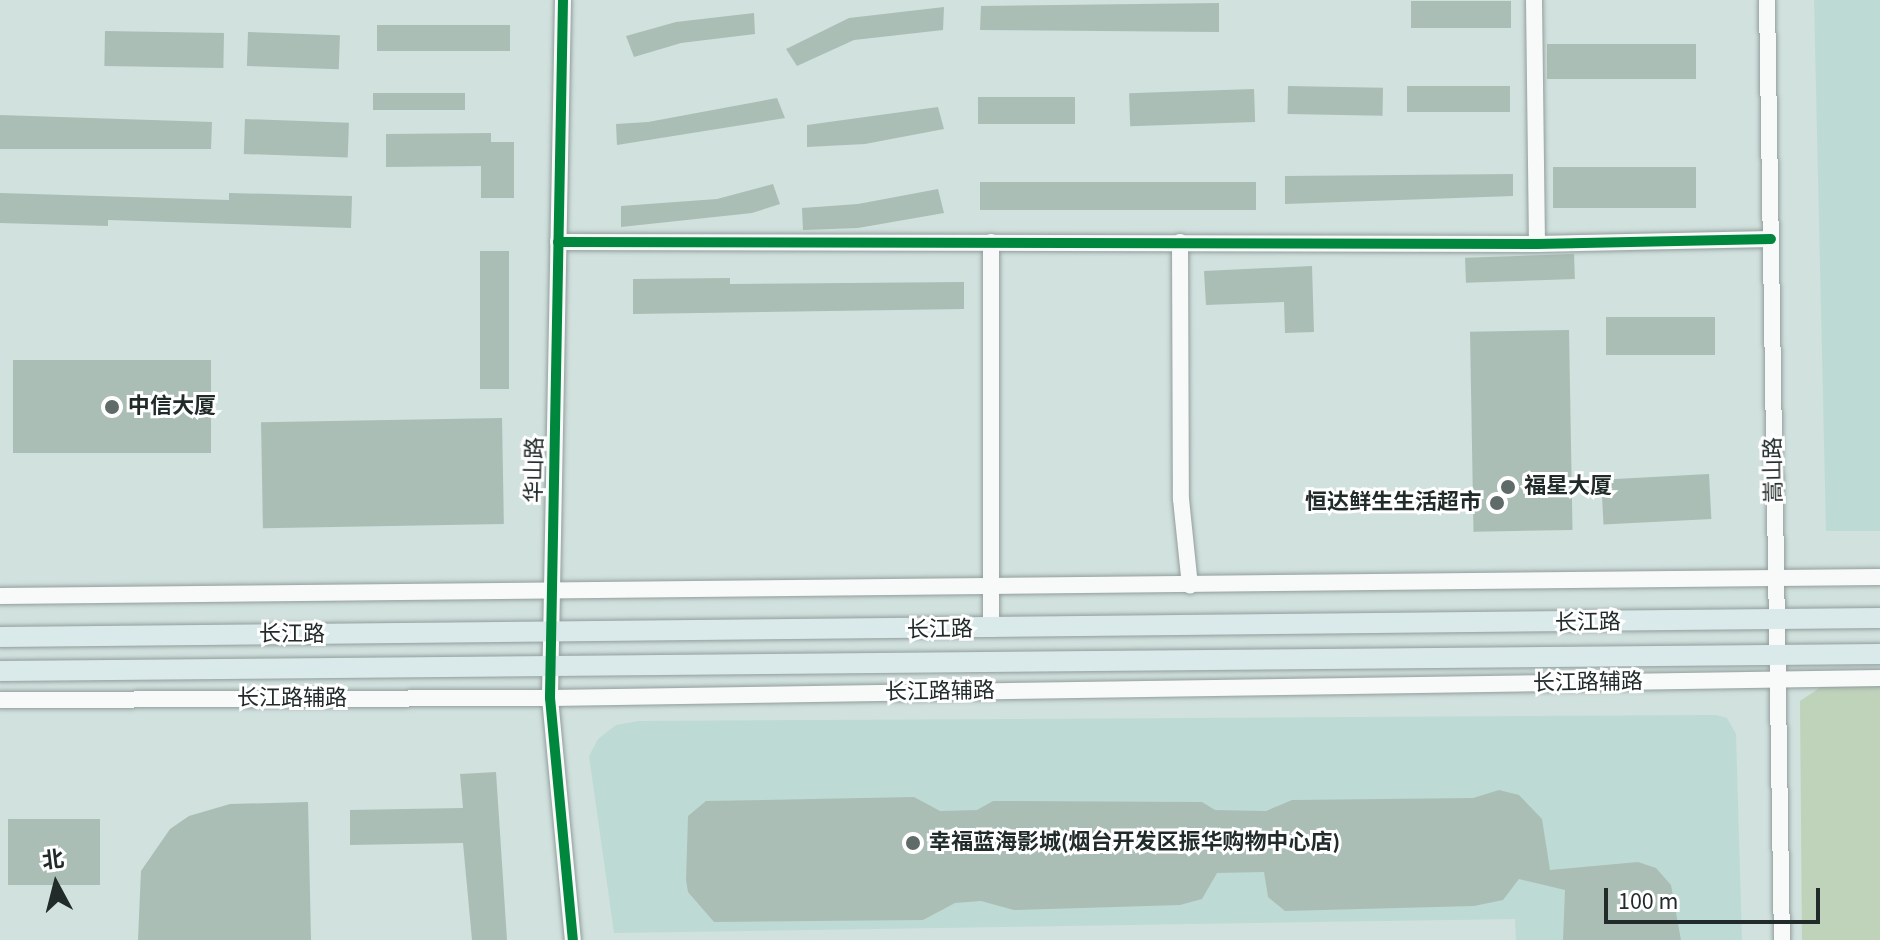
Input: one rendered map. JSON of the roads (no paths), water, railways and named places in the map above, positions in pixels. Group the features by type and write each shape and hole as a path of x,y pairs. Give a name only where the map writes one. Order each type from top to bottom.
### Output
{"main road":[{"name":"长江路","path":"0,637 554,634 1880,618"},
{"name":"长江路","path":"0,671 1880,654"}],"street":[{"name":"华山路","path":"563,0 554,634 550,698 573,940"},
{"path":"1534,0 1537,244"},
{"name":"嵩山路","path":"1767,0 1782,940"},
{"path":"558,242 1537,244 1771,239"},
{"path":"991,242 991,629"},
{"path":"1180,242 1181,499 1190,586"},
{"path":"0,596 1880,577"},
{"name":"长江路辅路","path":"0,700 550,698 1880,678"}],"place":[{"name":"中信大厦","path":"112,407"},
{"name":"福星大厦","path":"1508,487"},
{"name":"恒达鲜生生活超市","path":"1497,503"},
{"name":"幸福蓝海影城(烟台开发区振华购物中心店)","path":"913,843"}]}
